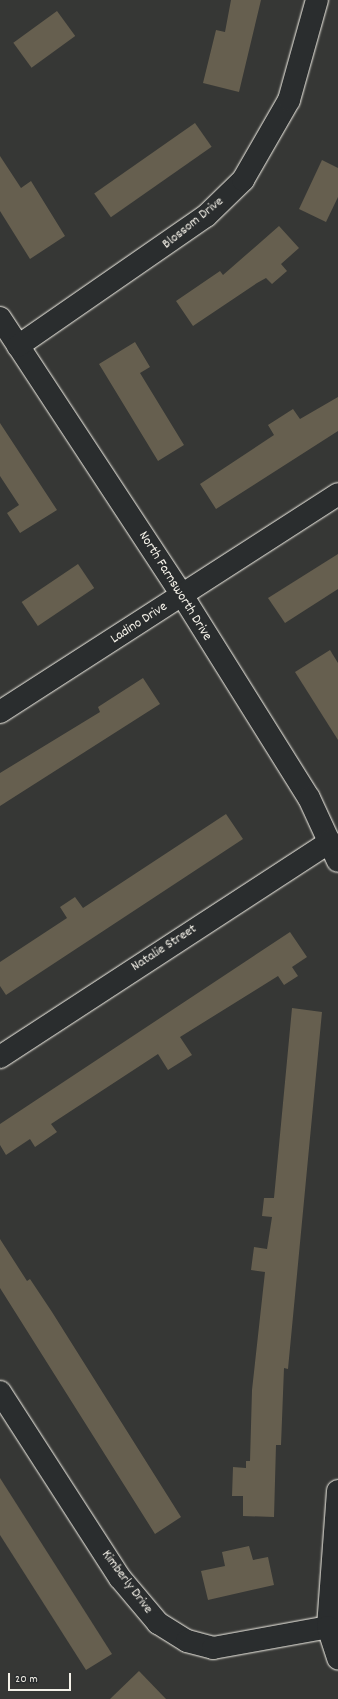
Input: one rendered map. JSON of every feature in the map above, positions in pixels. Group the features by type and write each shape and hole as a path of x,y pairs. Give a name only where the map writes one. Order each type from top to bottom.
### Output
{"street":[{"name":"Blossom Drive","path":"18,346 206,216 243,180 289,100 317,0"},
{"name":"North Farnsworth Drive","path":"0,318 182,595 309,798 334,852"},
{"name":"Ladino Drive","path":"0,712 338,494"},
{"name":"Natalie Street","path":"0,1057 334,852"},
{"name":"Kimberly Drive","path":"0,1392 120,1578 158,1623 186,1641 213,1648 328,1627"},
{"path":"338,1491 328,1627 338,1658"}],"building":[{"path":"231,0 261,0 239,92 203,83 216,30 225,32"},
{"path":"57,11 75,36 32,68 13,43"},
{"path":"195,123 212,147 111,217 94,194"},
{"path":"0,156 21,188 31,181 65,236 30,259 0,211"},
{"path":"322,160 338,168 338,197 326,222 299,209"},
{"path":"279,226 299,248 281,264 287,271 272,284 266,278 257,283 193,326 176,301 220,271 223,275"},
{"path":"135,342 150,367 140,373 184,445 158,461 99,364"},
{"path":"338,397 338,431 216,509 200,484 274,435 268,425 293,409 300,419"},
{"path":"0,423 57,510 20,533 7,513 19,505 0,476"},
{"path":"338,554 338,589 285,623 268,598"},
{"path":"78,564 94,588 38,626 22,602"},
{"path":"330,650 338,663 338,740 295,672"},
{"path":"143,678 160,704 0,806 0,773 100,712 98,707"},
{"path":"226,814 243,839 6,995 0,986 0,962 67,918 60,907 75,897 83,908"},
{"path":"290,932 307,957 292,967 298,976 284,985 278,976 180,1037 192,1055 168,1070 158,1054 51,1124 57,1132 35,1147 30,1139 6,1155 0,1145 0,1124"},
{"path":"292,1008 322,1012 288,1369 284,1368 281,1445 276,1445 274,1517 243,1516 243,1496 232,1496 233,1467 246,1468 246,1461 250,1461 252,1390 265,1272 251,1270 254,1247 267,1249 272,1217 262,1216 264,1198 274,1198"},
{"path":"0,1239 27,1281 30,1279 52,1312 181,1517 155,1534 0,1288"},
{"path":"0,1478 112,1654 86,1670 0,1535"},
{"path":"249,1546 253,1560 268,1557 274,1585 208,1600 201,1571 225,1566 222,1552"},
{"path":"139,1671 166,1699 110,1699"}]}
